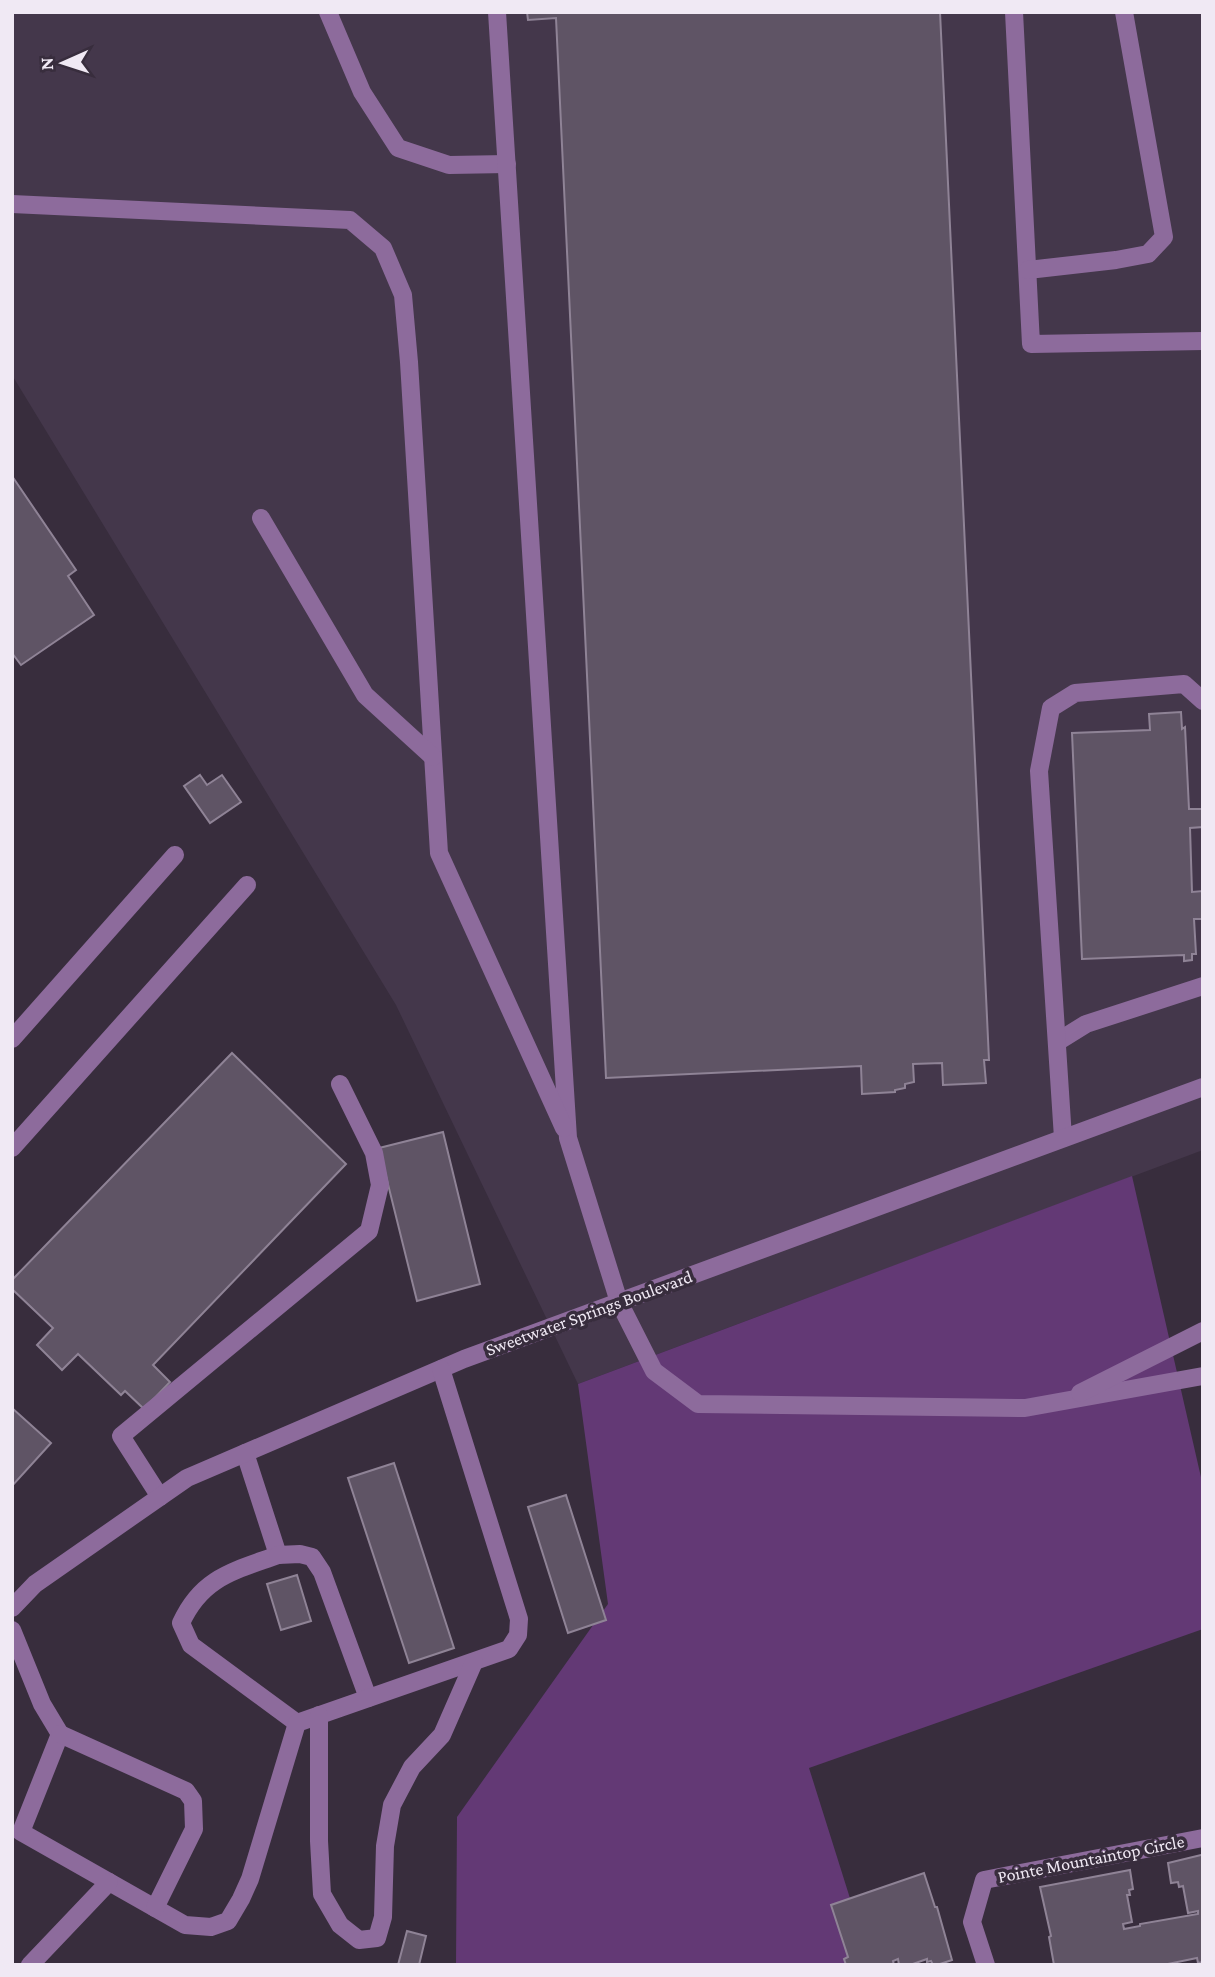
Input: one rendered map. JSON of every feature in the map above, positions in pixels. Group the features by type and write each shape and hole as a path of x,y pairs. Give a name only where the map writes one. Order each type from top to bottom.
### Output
{"street":[{"path":"328,12 362,92 398,148 449,165 507,164"},
{"path":"497,12 568,1138"},
{"path":"1014,12 1031,344 1203,341"},
{"path":"1028,270 1148,254 1164,237 1124,12"},
{"path":"12,204 350,220 383,248 403,295 410,362 439,853 568,1138 619,1302 654,1371 698,1404 1025,1408 1203,1376"},
{"path":"261,518 365,695 433,757"},
{"path":"1063,1138 1039,771 1051,708 1075,693 1184,684 1203,701"},
{"path":"12,1039 174,855"},
{"path":"12,1148 247,885"},
{"path":"1057,1042 1086,1024 1203,986"},
{"path":"160,1497 121,1436 369,1231 380,1185 374,1153 340,1084"},
{"name":"Sweetwater Springs Boulevard","path":"12,1608 35,1584 187,1478 441,1369 1203,1087"},
{"path":"1061,1403 1203,1331"},
{"path":"296,1723 509,1649 518,1635 519,1619 441,1369"},
{"path":"245,1453 278,1555"},
{"path":"296,1723 191,1646 181,1623 190,1604 218,1577 278,1555 300,1554 312,1557 322,1573 368,1698"},
{"path":"12,1630 42,1704 60,1734 186,1791 193,1801 194,1829 155,1908"},
{"path":"319,1715 319,1841 322,1894 340,1925 359,1940 377,1938 383,1917 385,1846 392,1805 412,1767 442,1735 474,1662"},
{"path":"60,1734 16,1835 109,1882 185,1925 211,1927 228,1921 250,1880 296,1723"},
{"name":"Pointe Mountaintop Circle","path":"986,1965 972,1922 984,1880 1203,1838"},
{"path":"30,1965 109,1882"}],"shaded area":[{"path":"12,12 1203,12 1203,1150 578,1384 396,1005 12,375"},
{"path":"1132,1176 1203,1486 1203,1629 809,1768 871,1965 456,1965 457,1817 608,1604 578,1384"}],"building":[{"path":"527,12 940,12 989,1060 984,1060 986,1083 943,1085 942,1063 913,1064 914,1082 905,1084 905,1088 895,1092 862,1094 861,1066 606,1078 556,18 528,20"},
{"path":"12,476 76,570 68,576 94,615 21,665 12,653"},
{"path":"1181,712 1182,729 1185,727 1189,809 1203,809 1203,827 1190,828 1192,892 1203,891 1203,919 1194,919 1196,954 1192,954 1192,960 1184,961 1184,955 1082,959 1072,733 1150,730 1149,714"},
{"path":"200,775 207,785 222,775 241,802 210,823 184,786"},
{"path":"232,1053 346,1164 153,1365 170,1382 144,1409 125,1391 121,1395 78,1354 62,1370 37,1345 53,1328 12,1289 12,1280"},
{"path":"443,1132 480,1284 417,1301 379,1148"},
{"path":"12,1408 51,1443 12,1486"},
{"path":"394,1463 454,1648 409,1663 348,1478"},
{"path":"566,1495 606,1620 568,1633 528,1507"},
{"path":"297,1575 311,1621 281,1630 267,1584"},
{"path":"1203,1855 1203,1962 1198,1963 1197,1958 1163,1965 1054,1965 1051,1936 1040,1887 1130,1870 1133,1889 1129,1890 1130,1895 1127,1895 1132,1922 1123,1924 1124,1929 1140,1926 1198,1914 1198,1911 1188,1913 1183,1886 1179,1887 1178,1882 1171,1883 1168,1863"},
{"path":"924,1873 952,1960 937,1965 933,1965 931,1961 927,1962 927,1959 910,1965 899,1965 898,1959 893,1961 894,1965 846,1965 844,1959 848,1957 831,1905"},
{"path":"407,1931 426,1936 419,1965 398,1965"}]}
